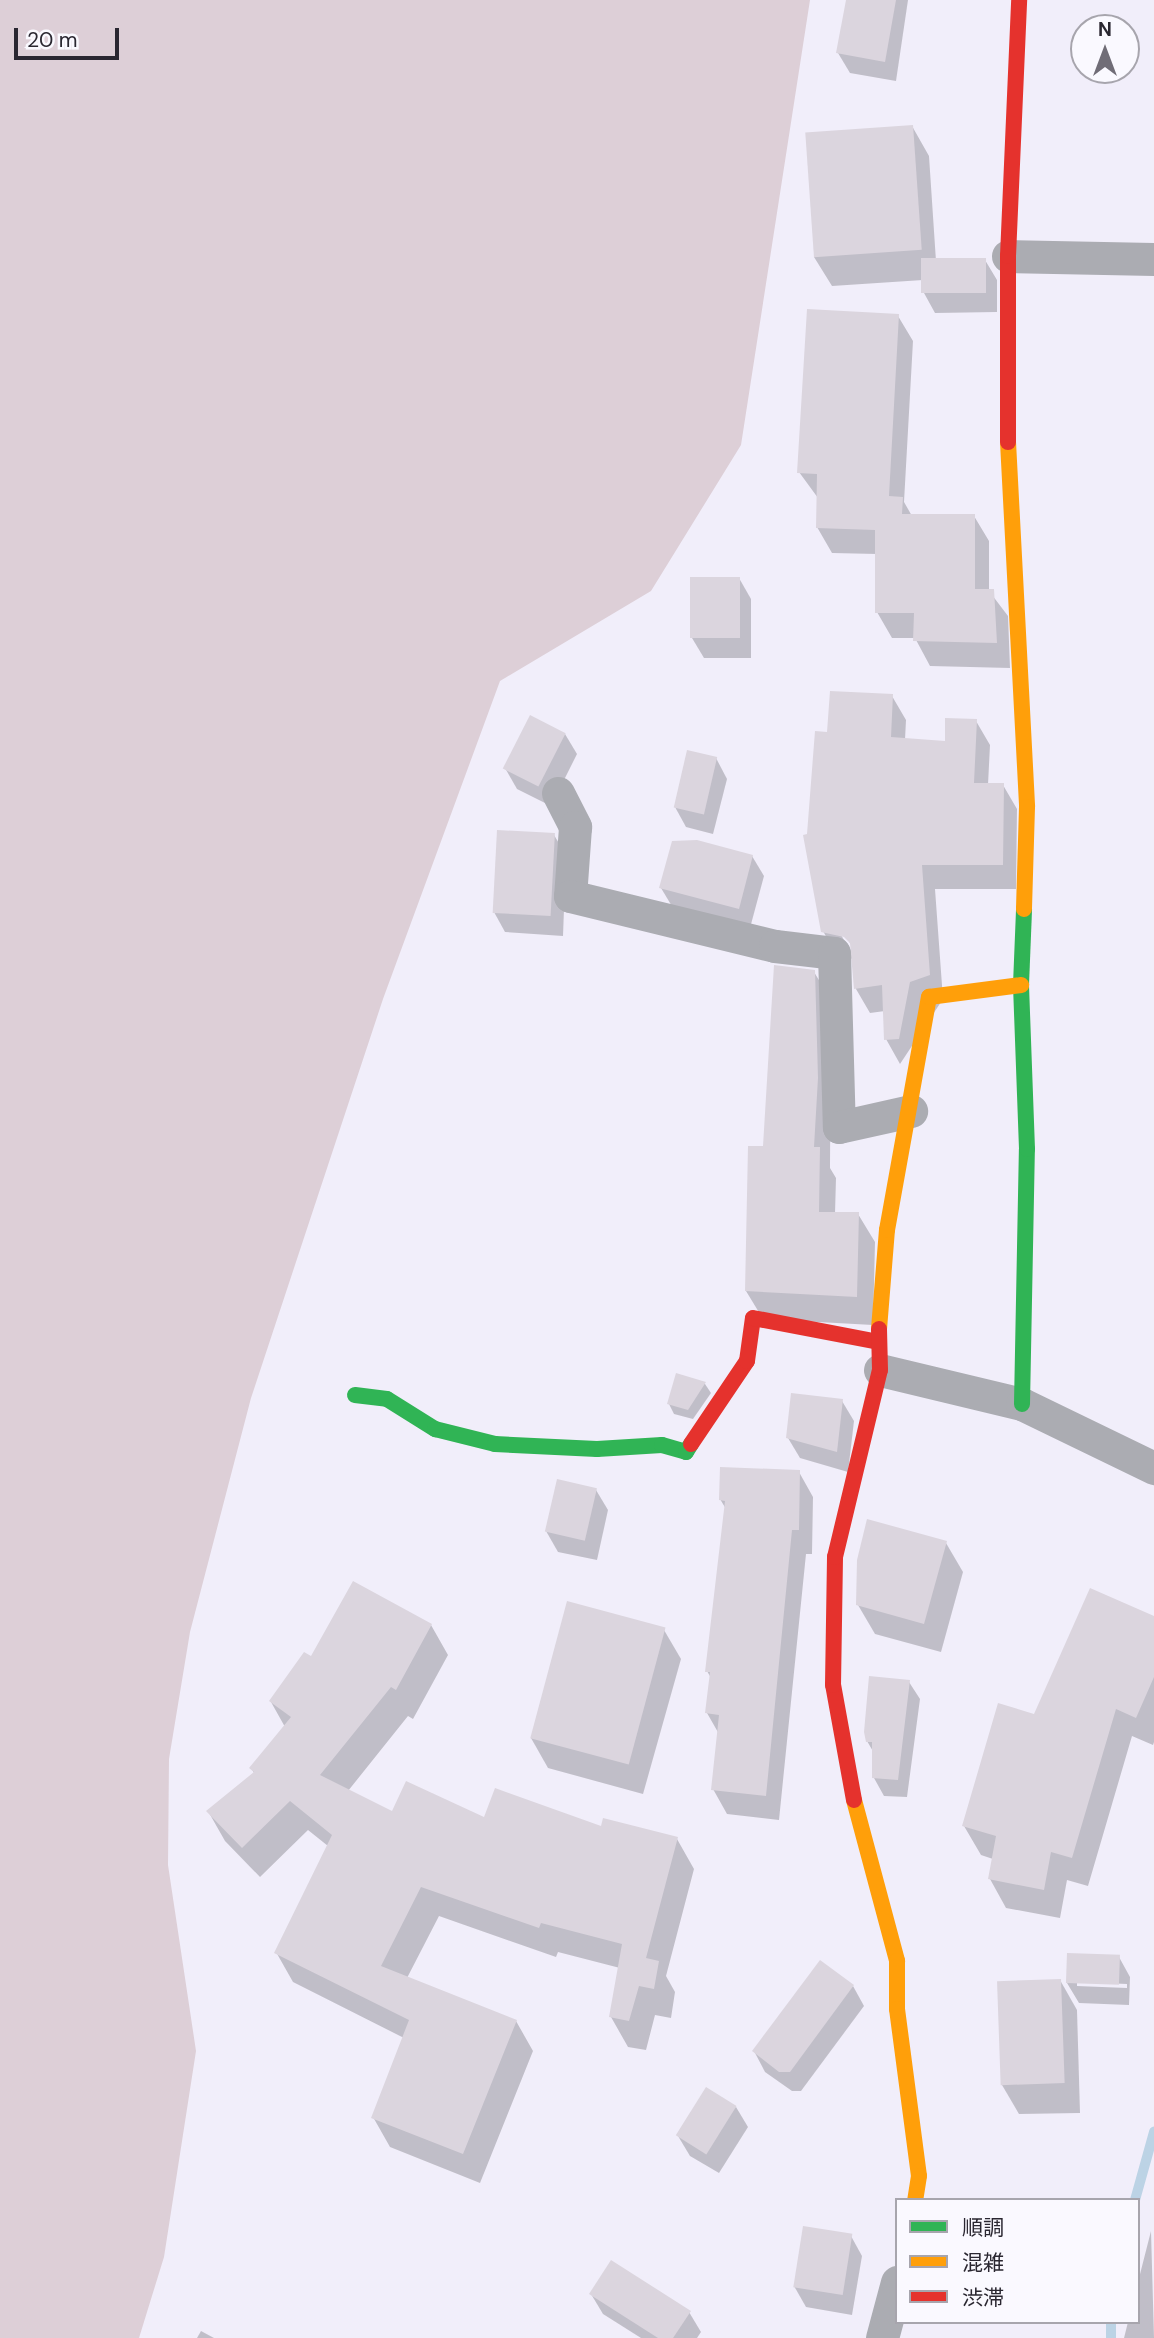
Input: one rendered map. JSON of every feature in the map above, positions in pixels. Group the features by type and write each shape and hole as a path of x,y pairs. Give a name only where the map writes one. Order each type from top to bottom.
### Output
{"street":[{"path":"1019,0 1008,256 1008,433 1027,807 1021,985 1027,1149 1022,1404"},
{"path":"1008,256 1154,259"},
{"path":"558,793 575,827 570,896 775,946 834,953 839,1127 911,1111"},
{"path":"915,2198 919,2176 897,2010 897,1961 857,1817 833,1685 835,1557 879,1356 887,1230 911,1111 929,997 1021,985"},
{"path":"355,1395 387,1399 435,1429 495,1444 597,1449 662,1445 686,1452 747,1361 753,1318 879,1356 1022,1404 1154,1468"},
{"path":"882,2338 895,2289"}],"shaded area":[{"path":"0,0 810,0 741,445 651,591 500,681 383,999 251,1398 190,1632 169,1759 168,1865 196,2051 164,2257 139,2338 0,2338"}],"building":[{"path":"846,0 896,0 885,62 836,53"},
{"path":"913,125 922,250 814,257 805,133"},
{"path":"921,258 986,258 986,293 921,293"},
{"path":"807,309 899,314 889,496 903,497 902,514 975,514 975,589 994,589 997,643 913,641 914,613 875,613 875,530 816,528 817,474 797,473"},
{"path":"690,577 740,577 740,638 690,638"},
{"path":"830,691 893,694 891,737 945,741 945,718 977,719 974,783 1004,783 1003,865 922,865 930,975 910,982 899,1039 884,1040 882,985 854,989 850,943 844,937 821,932 803,835 807,834 815,731 827,732"},
{"path":"530,715 566,733 538,787 503,768"},
{"path":"687,750 717,757 704,814 674,807"},
{"path":"497,830 555,833 551,916 493,913"},
{"path":"697,840 753,855 739,909 659,888 672,841"},
{"path":"774,965 815,970 818,1078 814,1147 820,1147 819,1212 859,1212 857,1297 745,1291 748,1146 763,1146"},
{"path":"676,1373 706,1382 688,1410 667,1404"},
{"path":"791,1393 843,1399 837,1452 786,1438"},
{"path":"720,1467 800,1470 799,1530 792,1530 766,1796 711,1790 719,1715 705,1713 710,1672 705,1672 725,1501 719,1500"},
{"path":"557,1479 597,1488 585,1541 545,1532"},
{"path":"867,1519 947,1541 924,1624 856,1605 857,1560"},
{"path":"353,1581 432,1624 396,1690 391,1687 320,1775 392,1811 406,1781 484,1817 495,1788 601,1826 603,1818 678,1837 646,1958 659,1961 654,1989 639,1986 629,2021 609,2017 622,1944 541,1923 539,1928 421,1887 381,1966 517,2020 463,2154 371,2118 409,2020 274,1953 332,1835 290,1801 242,1848 206,1811 254,1772 249,1768 291,1717 269,1701 304,1652 311,1656"},
{"path":"1090,1588 1154,1616 1154,1677 1136,1718 1116,1709 1072,1858 1051,1852 1044,1890 988,1879 996,1836 962,1826 998,1703 1034,1714"},
{"path":"567,1601 666,1627 629,1765 530,1738"},
{"path":"869,1676 910,1680 898,1780 872,1778 872,1742 866,1742 864,1732"},
{"path":"1067,1953 1120,1955 1119,1985 1066,1983"},
{"path":"820,1960 854,1985 790,2072 779,2072 752,2051"},
{"path":"1061,1979 1065,2083 1001,2085 997,1981"},
{"path":"706,2087 737,2106 706,2154 676,2135"},
{"path":"803,2226 852,2234 843,2295 793,2287"},
{"path":"611,2260 691,2311 673,2338 658,2338 589,2294"}],"waterway":[{"path":"1136,2198 1154,2132"},
{"path":"1111,2324 1111,2338"}],"traffic: fast":[{"path":"1022,1404 1027,1149 1021,985 1024,909"},
{"path":"355,1395 387,1399 435,1429 495,1444 597,1449 662,1445 686,1452 691,1444"}],"traffic: slow":[{"path":"1008,442 1027,807 1024,909"},
{"path":"879,1329 887,1230 929,997 1021,985"},
{"path":"854,1800 897,1961 897,2009 919,2176 915,2198"}],"traffic: jam":[{"path":"1008,442 1008,256 1019,0"},
{"path":"691,1444 747,1361 753,1318 879,1342"},
{"path":"854,1800 833,1685 835,1557 880,1370 879,1329"}]}
